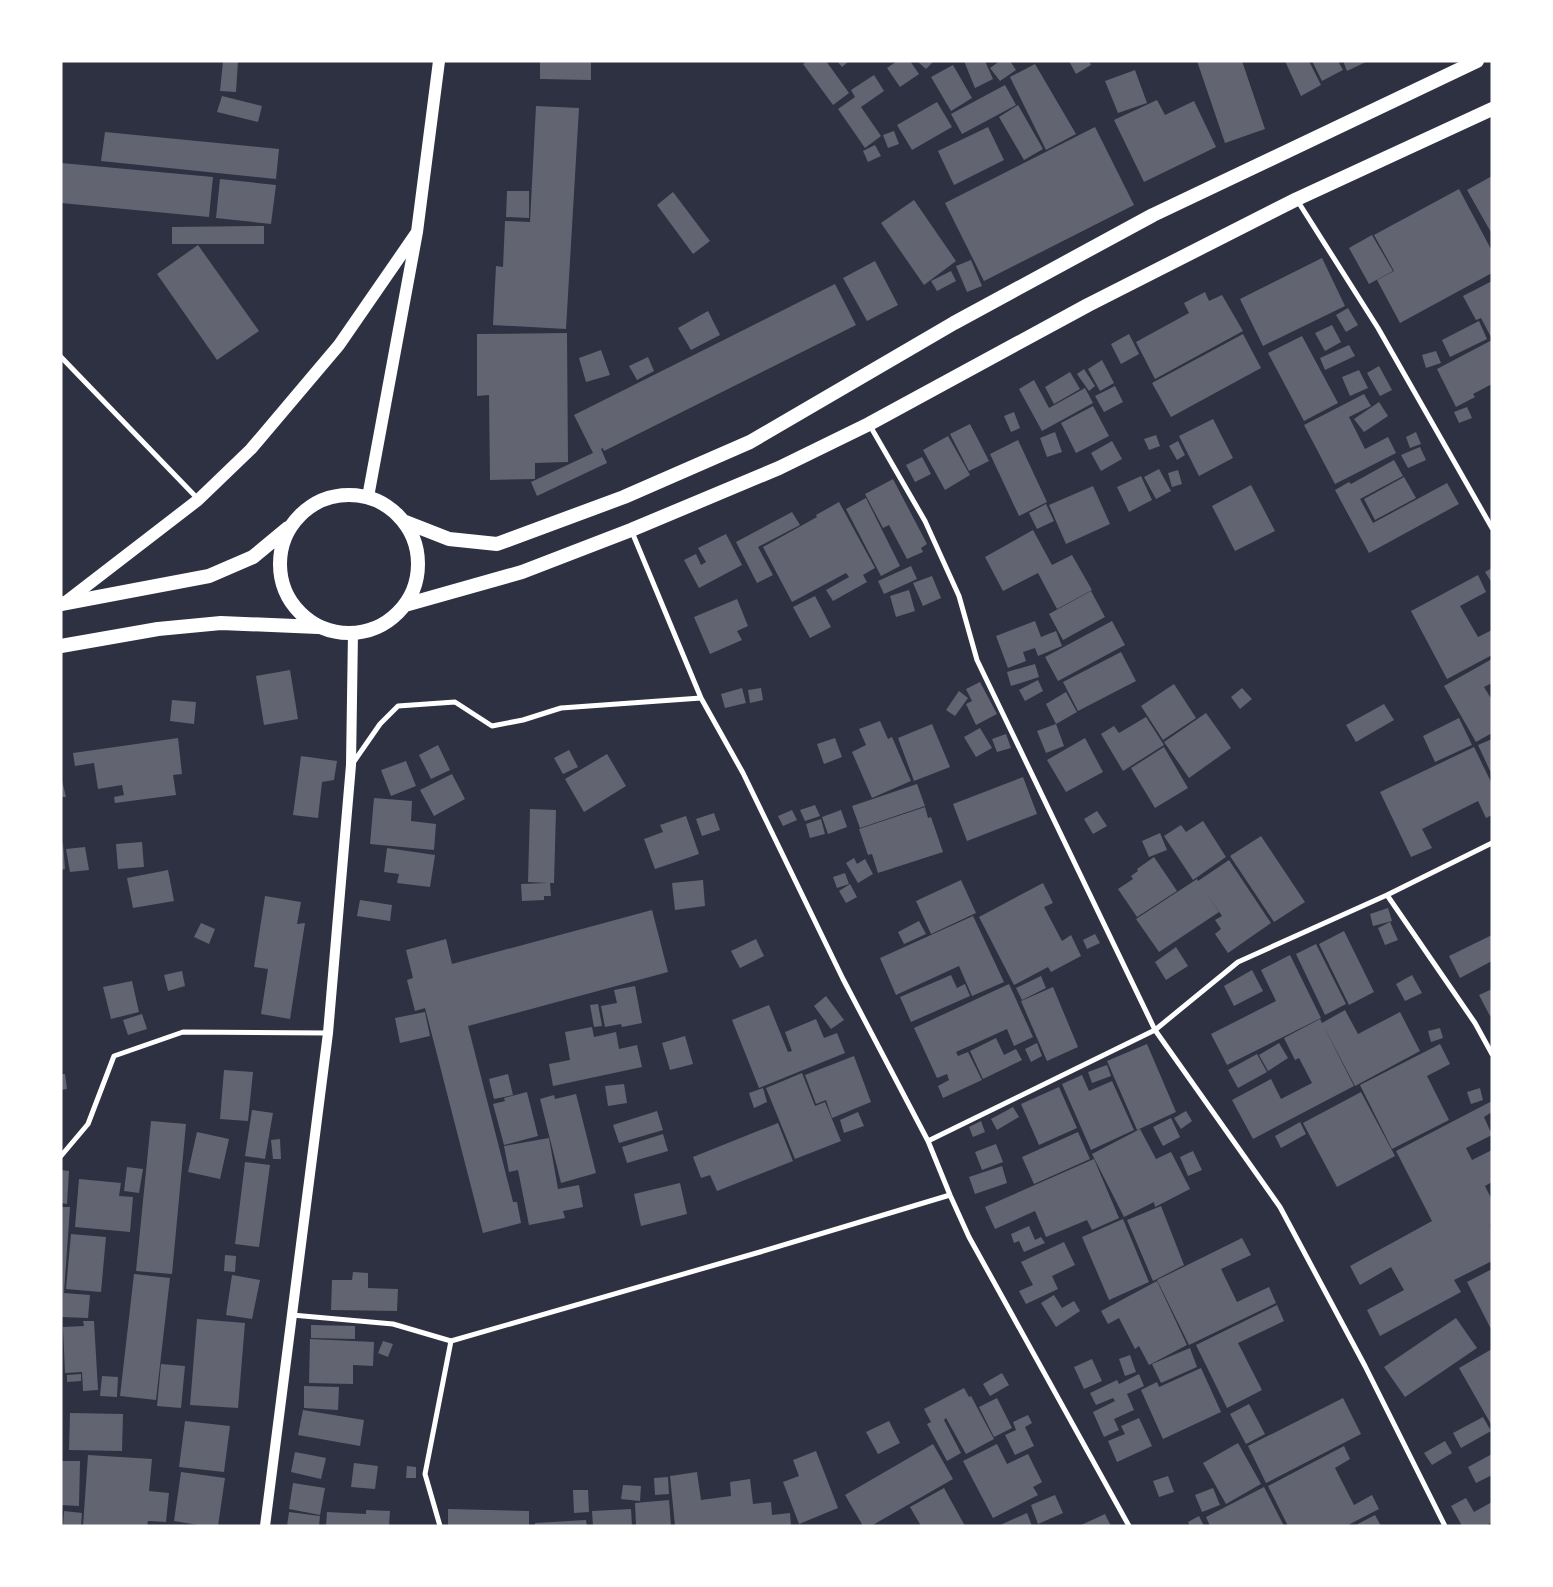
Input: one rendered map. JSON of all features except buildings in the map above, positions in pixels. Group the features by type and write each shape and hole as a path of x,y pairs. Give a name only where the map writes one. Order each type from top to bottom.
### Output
{"highway":[{"path":"403,521 449,539 497,544 624,498 750,442 954,323 1153,216 1477,61"},
{"path":"405,604 522,572 631,530 779,468 869,424 1088,305 1297,199 1492,110"},
{"path":"61,646 158,629 221,623 318,627 341,634 366,632 388,622 405,604 415,583 418,561 414,540 403,521 387,506 368,497 346,494 325,499 306,510 291,526 253,557 209,576 62,604"},
{"path":"291,526 282,545 279,570 285,593 299,613 318,627"}],"main road":[{"path":"368,497 418,232 439,61"},
{"path":"62,604 198,500 251,449 339,345 418,232"},
{"path":"265,1526 328,1033 351,765 353,632"}],"street":[{"path":"1297,199 1378,328 1492,528"},
{"path":"61,357 198,500"},
{"path":"869,424 925,521 960,596 977,660 1155,1030 1280,1207 1365,1366 1446,1526"},
{"path":"631,530 701,698 743,773 843,979 928,1141 969,1237 1129,1526"},
{"path":"351,765 380,724 398,706 455,702 492,726 522,720 561,708 701,698"},
{"path":"928,1141 1155,1030 1238,962 1388,895 1492,843"},
{"path":"1388,895 1475,1023 1492,1054"},
{"path":"61,1156 88,1124 114,1056 183,1032 328,1033"},
{"path":"291,1315 393,1324 451,1341 950,1195"},
{"path":"440,1526 425,1474 451,1341"}]}
